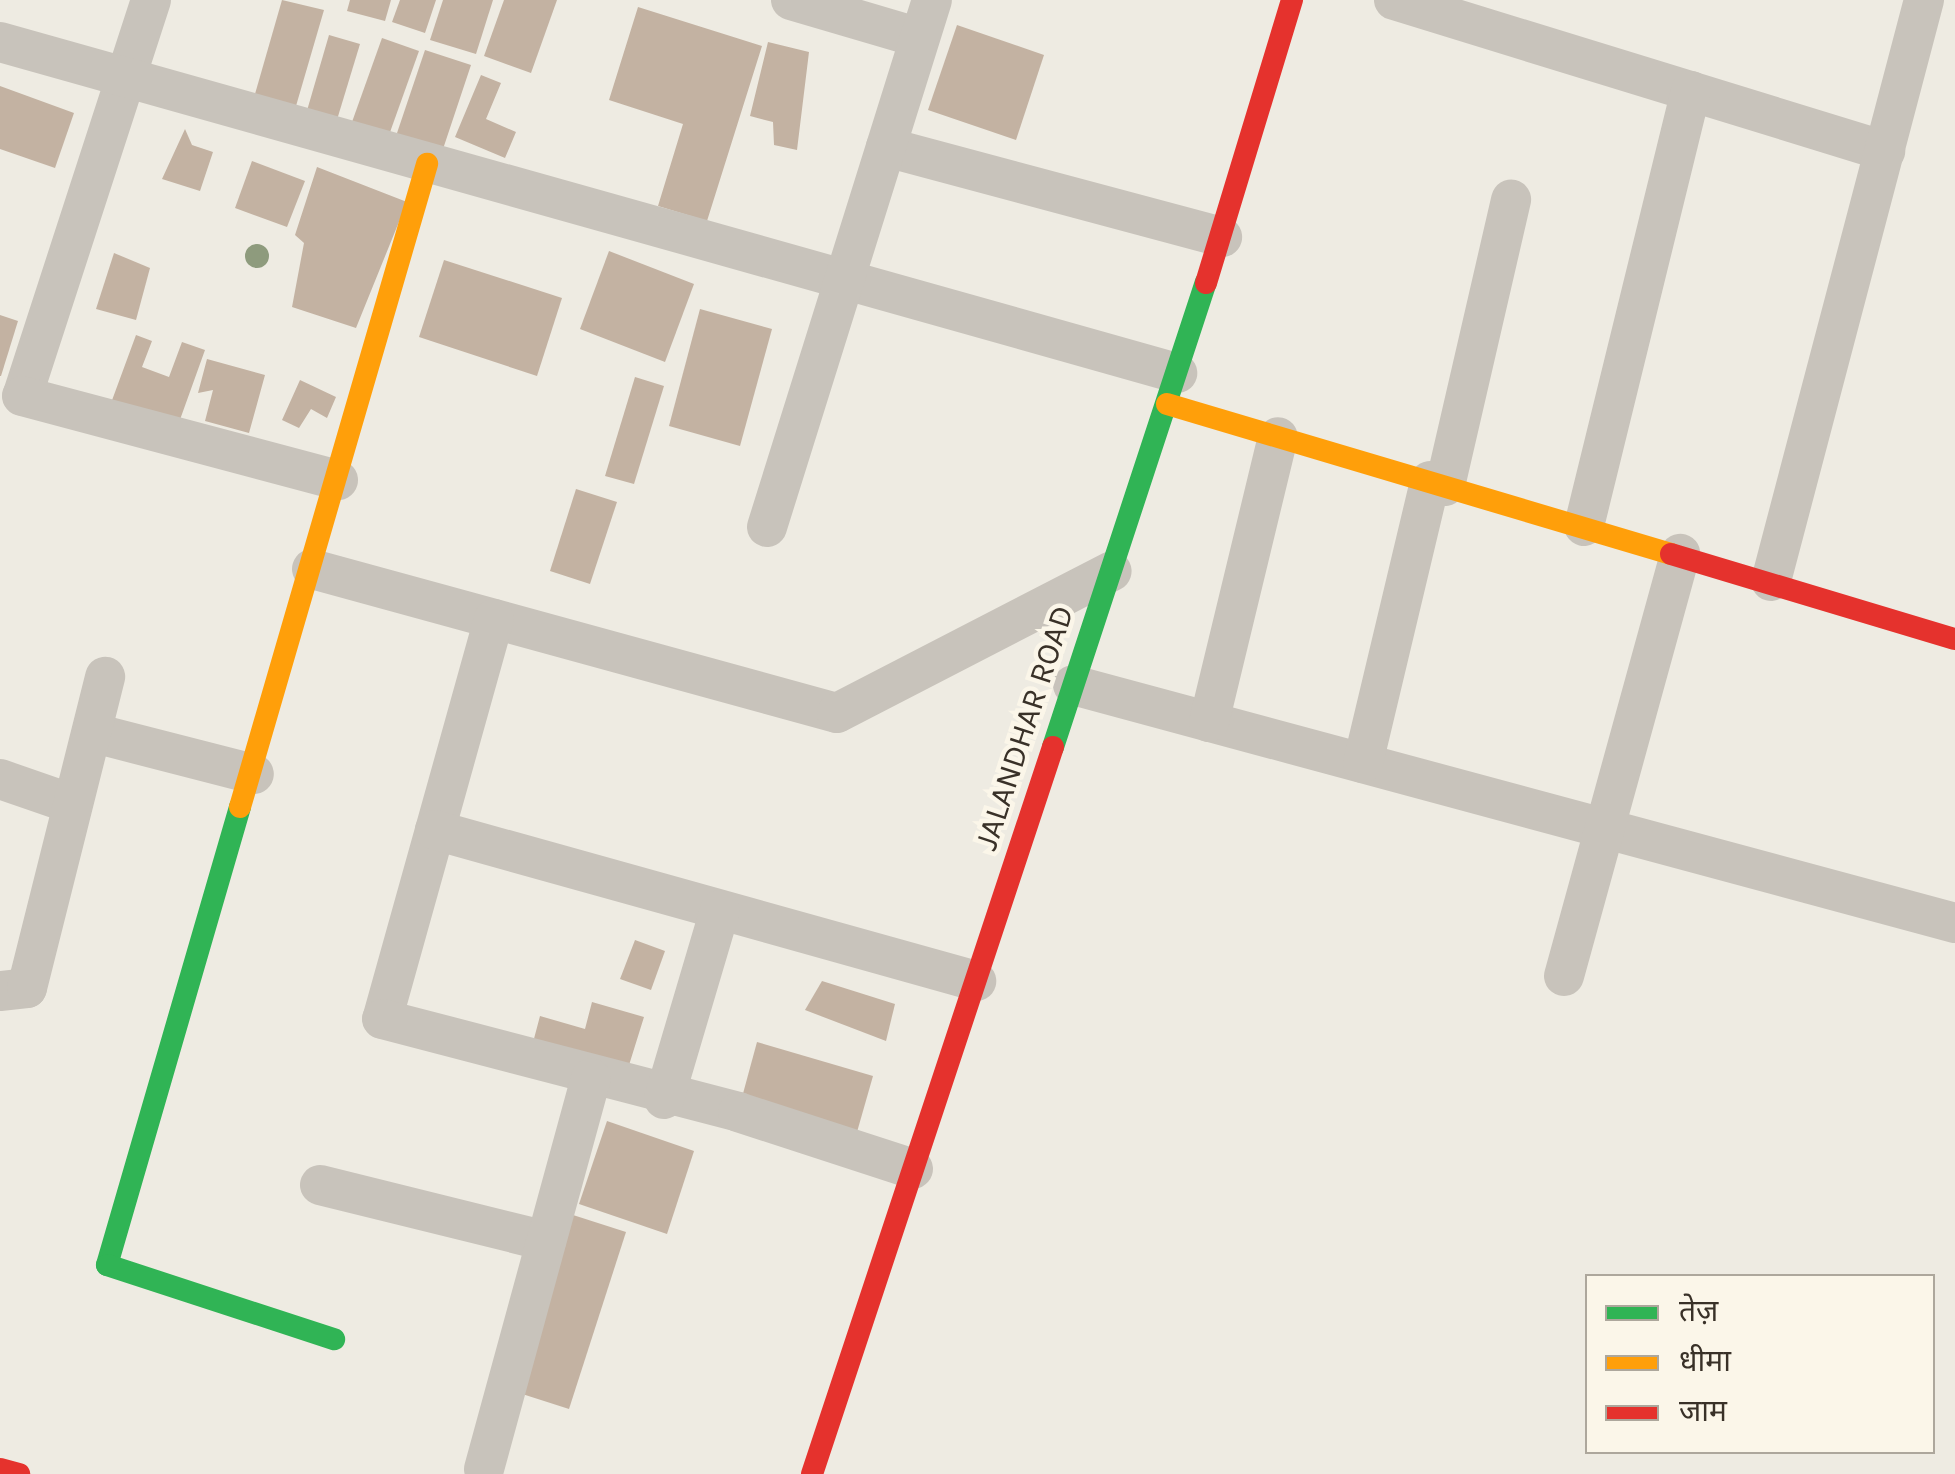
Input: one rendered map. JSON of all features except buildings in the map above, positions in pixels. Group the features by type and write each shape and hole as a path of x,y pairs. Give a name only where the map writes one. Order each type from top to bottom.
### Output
{"street":[{"path":"151,0 22,396 338,480"},
{"path":"768,527 926,19 791,0"},
{"name":"JALANDHAR ROAD","path":"812,1474 1222,237 1292,0"},
{"path":"1394,0 1885,151"},
{"path":"1771,580 1924,0"},
{"path":"0,42 844,282 1172,389 1278,437 1771,580 1955,639"},
{"path":"1584,526 1690,91"},
{"path":"886,147 1222,237"},
{"path":"334,1338 106,1264 254,774 427,164"},
{"path":"1363,764 1511,200"},
{"path":"1210,722 1278,437"},
{"path":"1564,976 1600,828 1680,554"},
{"path":"312,569 837,713 1112,571"},
{"path":"494,619 382,1019 664,1099 738,1112 914,1170"},
{"path":"0,991 27,988 105,677"},
{"path":"1074,685 1955,923"},
{"path":"94,733 254,774"},
{"path":"0,779 72,804"},
{"path":"435,830 976,981"},
{"path":"664,1099 720,910"},
{"path":"484,1469 590,1078"},
{"path":"320,1184 546,1241"},
{"path":"0,1469 19,1474"}],"traffic: fast":[{"path":"1053,747 1206,283"},
{"path":"240,807 107,1265 334,1339"}],"traffic: slow":[{"path":"240,807 427,164"},
{"path":"1167,404 1671,554"}],"traffic: jam":[{"path":"1206,283 1292,0"},
{"path":"1671,554 1955,639"},
{"path":"812,1474 1053,747"},
{"path":"0,1469 19,1474"}]}
